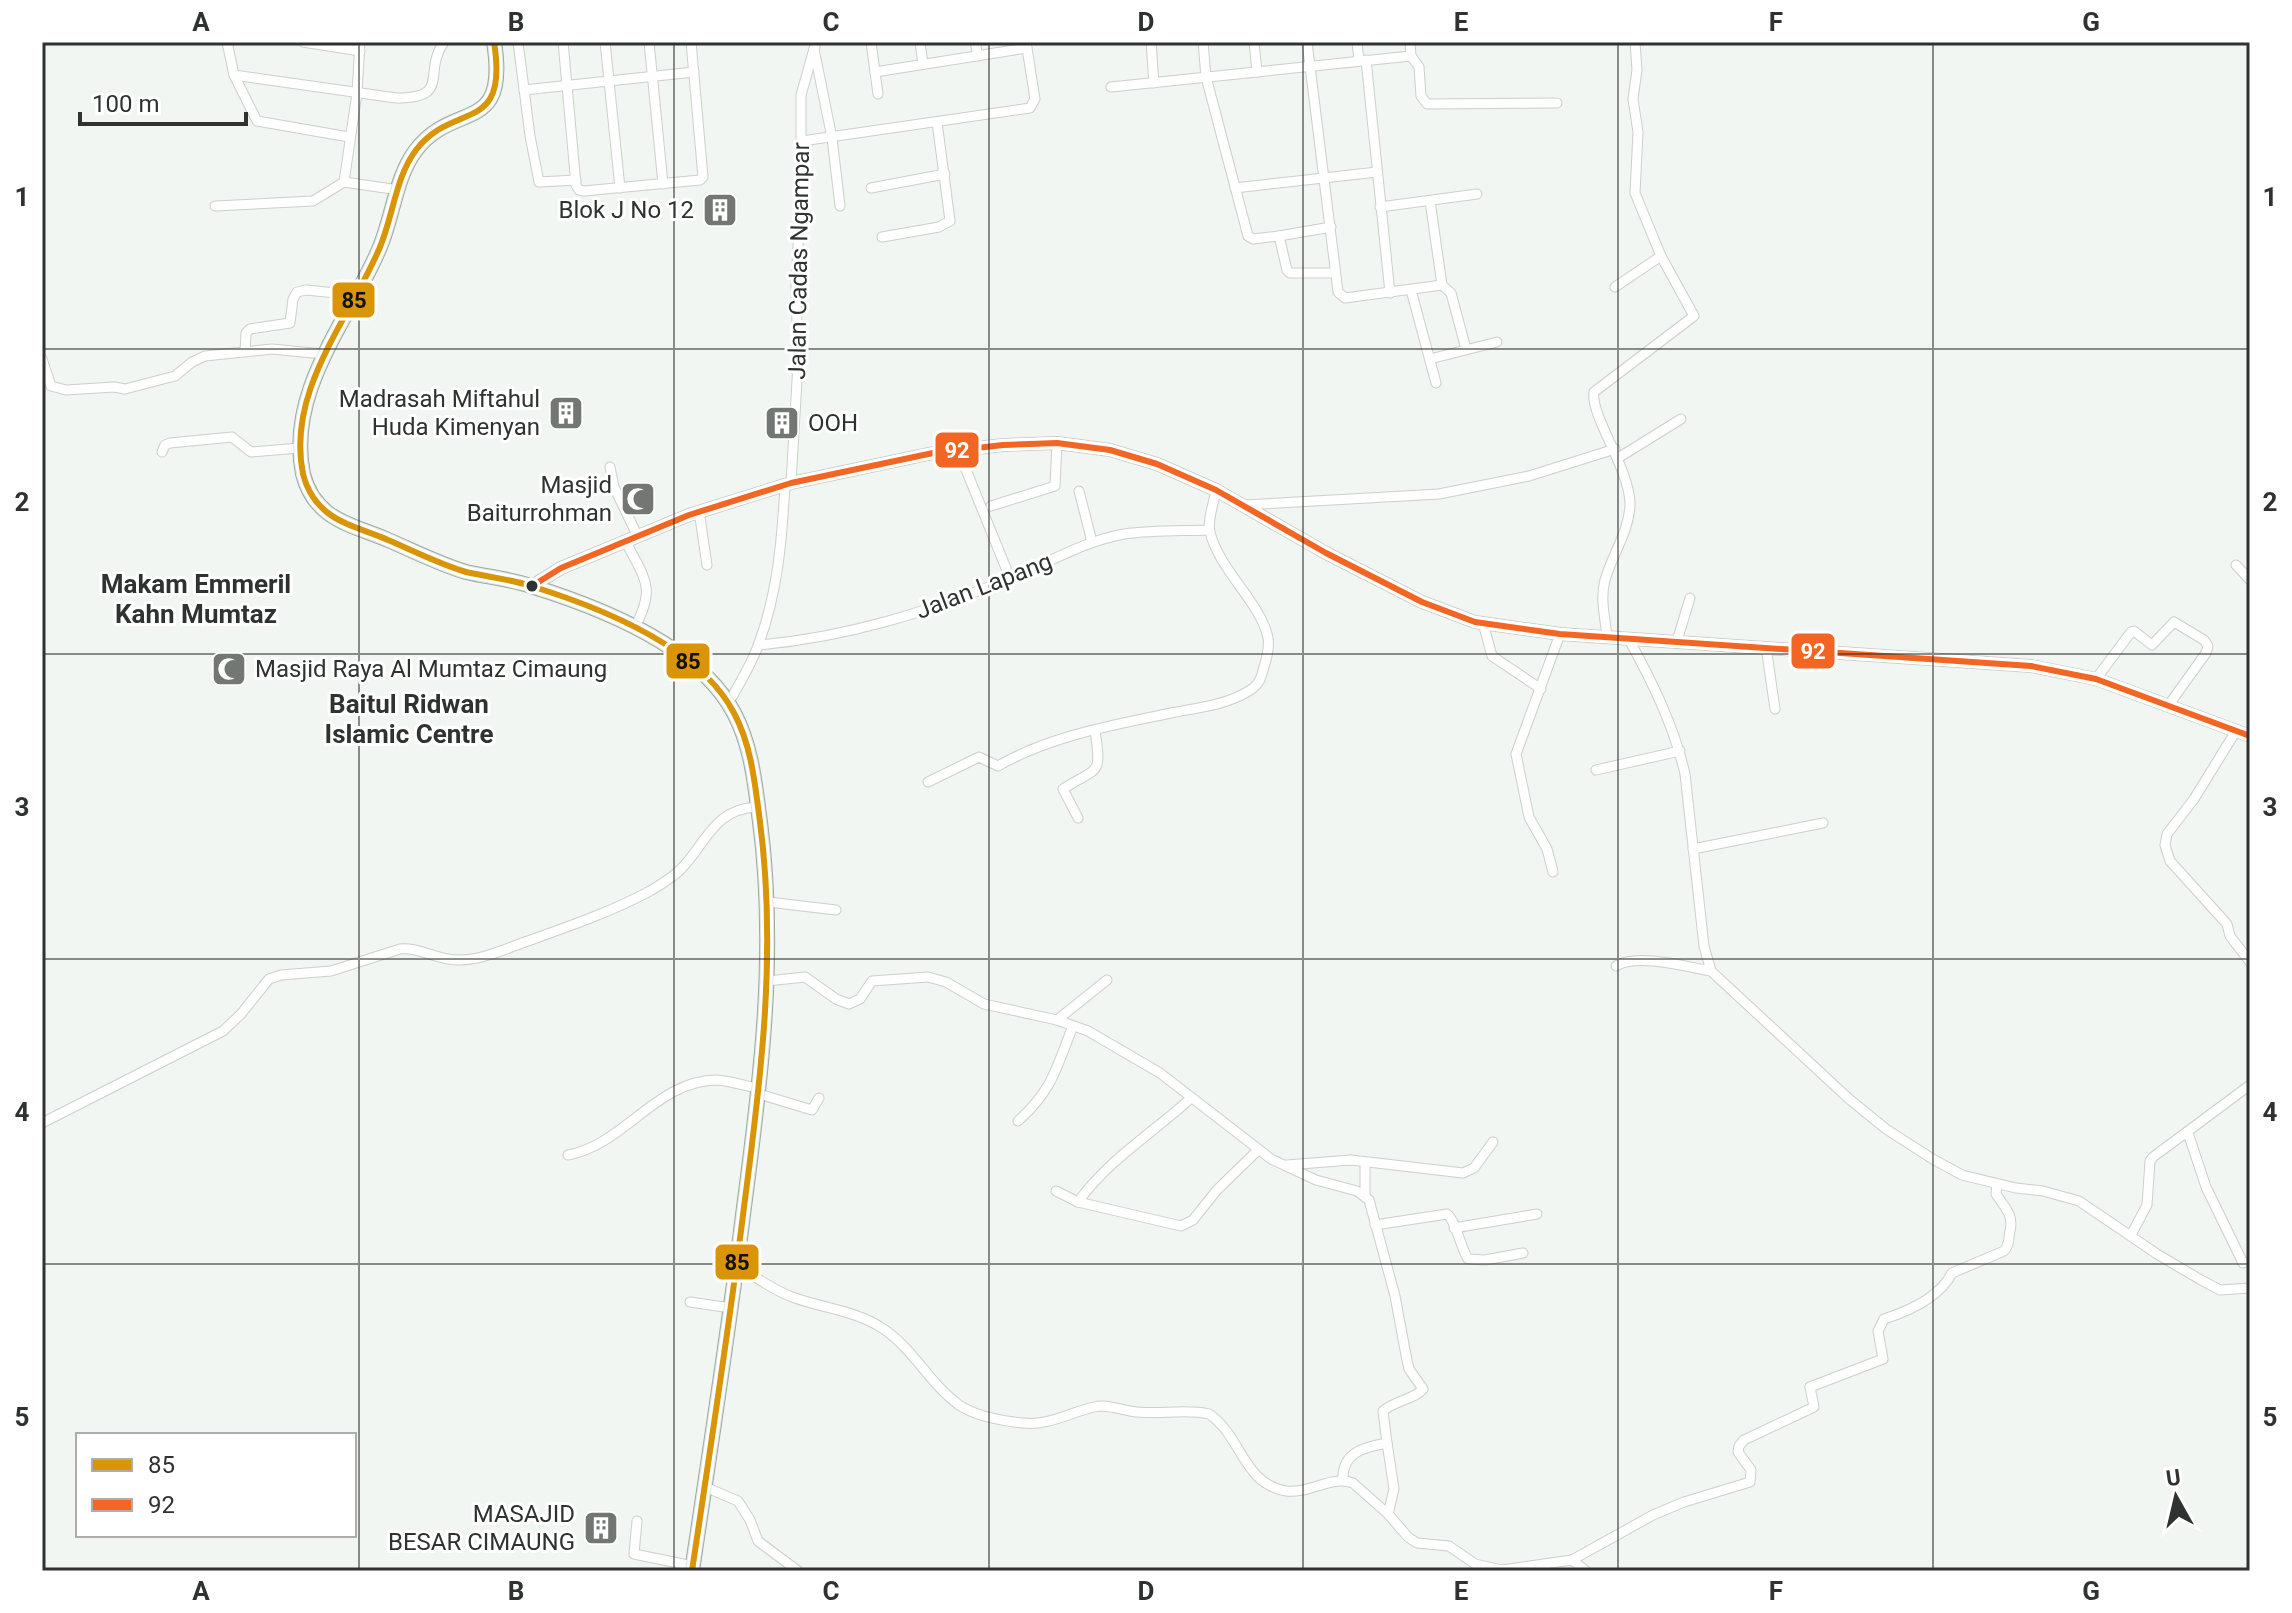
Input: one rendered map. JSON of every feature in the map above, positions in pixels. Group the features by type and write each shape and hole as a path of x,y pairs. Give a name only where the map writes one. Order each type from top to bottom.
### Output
{"main road":[{"path":"494,42 497,80 492,99 475,114 433,134 418,146 408,162 383,239 323,354 305,408 300,448 303,475 311,495 329,514 444,565 532,586 635,627 681,655 701,672 728,704 745,741 766,873 767,981 759,1091 737,1266 692,1568"}],"street":[{"path":"227,42 234,75 257,121 349,137"},
{"path":"303,42 360,46 357,93 344,182"},
{"path":"234,75 357,93 419,98 428,92 434,81 436,56 444,42"},
{"path":"518,42 539,182 576,180"},
{"path":"563,42 579,190 700,180 704,175 691,42"},
{"path":"605,42 620,188"},
{"path":"649,42 663,184"},
{"path":"871,42 878,94"},
{"path":"920,42 923,64"},
{"path":"975,42 978,56"},
{"path":"1151,42 1154,83"},
{"path":"1203,42 1206,77 1248,236 1253,239 1331,227"},
{"path":"1254,42 1257,72"},
{"path":"1307,42 1338,292 1345,298 1442,285"},
{"path":"1357,42 1377,172 1390,293"},
{"path":"1410,42 1411,56 1418,62 1421,96 1427,104 1557,103"},
{"path":"1607,636 1603,592 1630,504 1627,483 1595,406 1594,392 1694,316 1661,256 1635,193 1638,132 1633,99 1637,70 1635,42"},
{"path":"815,45 832,138 840,206"},
{"name":"Jalan Cadas Ngampar","path":"728,704 759,645 780,562 798,364 796,286 802,84 815,45"},
{"path":"802,141 1030,108 1035,99 1027,45 875,72"},
{"path":"1111,87 1411,56"},
{"path":"524,90 694,72"},
{"path":"882,237 948,223 951,217 937,122"},
{"path":"1235,188 1377,172"},
{"path":"871,188 945,174"},
{"path":"215,206 313,201 344,182 399,190"},
{"path":"1380,207 1477,194"},
{"path":"1430,201 1442,285 1451,293 1466,349"},
{"path":"1279,236 1288,272 1335,273"},
{"path":"1615,287 1661,256"},
{"path":"245,352 246,333 250,329 290,323 297,292 306,290 356,295"},
{"path":"1411,290 1436,383"},
{"path":"1430,359 1497,342"},
{"path":"42,359 49,381 56,389 125,389 178,375 198,358 285,349 323,354"},
{"path":"1243,505 1439,494 1529,476 1616,453 1681,419"},
{"path":"162,452 165,445 170,443 232,437 251,452 300,448"},
{"path":"991,506 1055,486 1057,443"},
{"path":"532,586 561,568 699,511 788,484 958,450 1057,443 1110,450 1157,464 1216,490 1326,553 1422,602 1462,618 1560,634 2031,666 2096,679 2250,736"},
{"path":"958,450 1010,578"},
{"path":"610,467 646,584 646,604 635,627"},
{"path":"928,782 970,760 987,759 998,766 1043,744 1233,698 1246,693 1261,678 1269,647 1263,624 1224,564 1209,530 1216,490"},
{"path":"1079,491 1092,542"},
{"path":"699,511 707,565"},
{"name":"Jalan Lapang","path":"759,645 808,640 872,627 1010,578 1092,542 1123,534 1209,530"},
{"path":"2236,565 2250,580"},
{"path":"1677,641 1690,598"},
{"path":"2096,679 2131,632 2134,631 2152,645 2174,622 2204,640 2208,646 2168,706"},
{"path":"1483,623 1492,656 1541,689"},
{"path":"1553,872 1547,849 1529,817 1517,764 1520,739 1560,634"},
{"path":"1628,638 1665,711 1680,751 1704,946 1711,971 1789,1045 1886,1129 1962,1175 2079,1201 2157,1254 2220,1290 2250,1288"},
{"path":"1766,647 1775,709"},
{"path":"1078,818 1063,789 1088,777 1095,770 1098,752 1095,730"},
{"path":"2236,731 2194,799 2167,834 2165,845 2170,861 2227,924 2230,936 2250,962"},
{"path":"1596,770 1680,751"},
{"path":"42,1123 223,1031 241,1014 264,983 274,976 331,971 400,949 409,948 439,958 463,960 527,942 589,919 660,885 679,871 721,819 733,811 757,807"},
{"path":"1693,849 1823,823"},
{"path":"767,898 836,910"},
{"path":"1616,966 1638,961 1711,971"},
{"path":"767,981 805,977 836,999 849,1004 860,999 872,981 928,977 946,982 984,1004 1057,1020 1124,1051 1160,1073 1258,1150 1283,1165 1365,1196 1369,1200 1395,1296 1409,1369 1423,1387 1419,1394 1395,1402 1383,1411 1394,1489 1388,1514"},
{"path":"1057,1020 1107,980"},
{"path":"1018,1121 1042,1098 1073,1026"},
{"path":"568,1155 584,1152 625,1128 648,1107 673,1092 719,1080 812,1110 819,1098"},
{"path":"2131,1235 2147,1205 2150,1161 2250,1085"},
{"path":"1078,1202 1093,1182 1132,1145 1191,1098"},
{"path":"2188,1133 2206,1187 2243,1263"},
{"path":"1283,1165 1351,1160 1467,1172 1474,1168 1493,1142"},
{"path":"1056,1191 1078,1202 1168,1225 1187,1224 1258,1150"},
{"path":"1365,1162 1365,1196"},
{"path":"737,1266 769,1288 863,1318 881,1327 905,1346 961,1407 982,1415 1028,1423 1044,1422 1097,1406 1155,1414 1204,1412 1214,1417 1259,1480 1281,1490 1292,1491 1343,1479 1353,1483 1417,1543 1449,1546 1475,1564 1502,1570 1572,1560 1653,1515 1750,1482 1751,1470 1738,1452 1744,1440 1814,1407 1810,1387 1883,1359 1878,1331 1884,1319 1912,1309 1947,1284 1952,1273 2004,1251 2009,1244 2013,1223 1996,1194 1997,1184"},
{"path":"1375,1225 1443,1213 1453,1219 1461,1248 1470,1261 1523,1253"},
{"path":"1454,1228 1537,1214"},
{"path":"690,1302 731,1308"},
{"path":"1343,1479 1345,1463 1354,1453 1387,1443"},
{"path":"705,1487 738,1501 758,1541 798,1571"},
{"path":"637,1521 634,1554 692,1568"},
{"path":"1572,1560 1586,1571"}],"transit line":[{"name":"85","path":"494,42 497,72 493,92 486,104 431,135 409,160 380,247 312,384 300,443 303,474 315,500 342,521 456,569 558,595 645,632 697,668 718,689 734,713 745,739 754,780 765,871 765,1015 738,1253 692,1571"},
{"name":"92","path":"532,586 561,568 689,515 791,483 933,453 1057,443 1110,450 1157,464 1216,490 1326,553 1422,602 1475,622 1560,634 2031,666 2096,679 2250,736"}],"place":[{"name":"Blok J No 12","path":"720,210"},
{"name":"Madrasah Miftahul Huda Kimenyan","path":"566,413"},
{"name":"OOH","path":"782,423"},
{"name":"Masjid Baiturrohman","path":"638,499"},
{"name":"Masjid Raya Al Mumtaz Cimaung","path":"229,669"},
{"name":"MASAJID BESAR CIMAUNG","path":"601,1528"}],"district":[{"name":"Makam Emmeril Kahn Mumtaz","path":"196,599"},
{"name":"Baitul Ridwan Islamic Centre","path":"409,719"}]}
